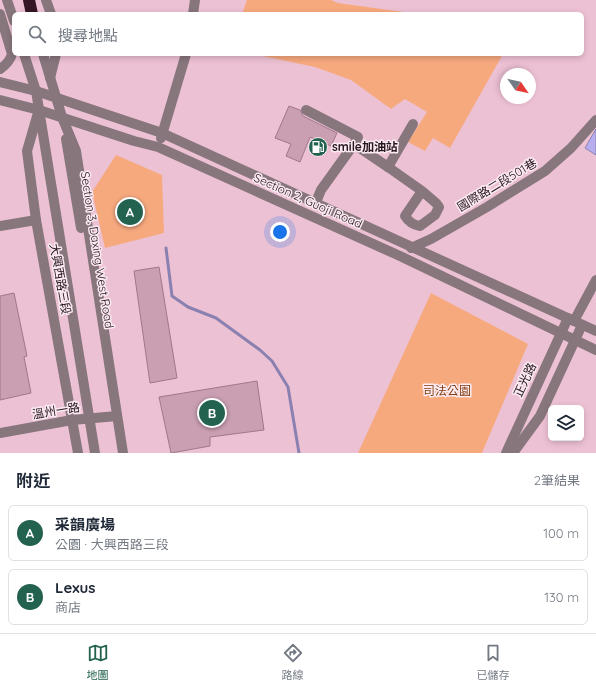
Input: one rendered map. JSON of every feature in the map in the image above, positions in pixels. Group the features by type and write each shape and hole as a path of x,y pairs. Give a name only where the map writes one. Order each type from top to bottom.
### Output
{"highway":[{"path":"29,0 31,12"}],"street":[{"path":"7,0 12,15"},
{"path":"26,0 30,12"},
{"path":"46,0 50,12"},
{"path":"193,12 195,0"},
{"path":"0,14 12,54 7,63 0,69"},
{"path":"25,56 36,91 95,453"},
{"name":"Section 3, Daxing West Road","path":"44,56 62,117 114,416 116,453"},
{"path":"50,78 56,56"},
{"path":"158,147 185,56"},
{"name":"Section 2, Guoji Road","path":"0,82 36,91 162,133 413,246 596,331"},
{"name":"Section 2, Guoji Road","path":"0,100 39,110 134,141 158,147 400,256 596,350"},
{"name":"大興西路三段","path":"39,110 27,151 36,220 78,453"},
{"path":"306,110 358,137 322,190 316,219"},
{"name":"國際路二段501巷","path":"400,256 413,246 431,239 481,211 545,171 571,148 596,120"},
{"path":"388,166 413,124"},
{"path":"354,144 388,166 422,191"},
{"path":"0,226 36,220"},
{"path":"514,453 540,416 575,340 575,321 596,280"},
{"name":"正光路","path":"506,453 560,333 575,321"},
{"path":"114,416 123,453"},
{"name":"溫州一路","path":"0,433 72,420 114,416"}],"green space":[{"path":"247,0 331,0 338,3 403,12 243,12"},
{"path":"263,56 502,56 450,148 433,138 425,151 408,142 427,112 405,99 391,109 351,80 315,67"},
{"path":"116,155 162,175 164,233 105,248 92,192"},
{"name":"司法公園","path":"431,293 528,344 482,453 358,453"}],"shaded area":[{"path":"596,129 596,155 585,148"}],"building":[{"path":"289,106 300,110 303,116 337,133 331,146 310,137 300,162 286,156 291,144 275,138"},
{"path":"159,267 177,378 150,383 134,271"},
{"path":"14,293 27,356 24,357 31,393 0,400 0,296"},
{"path":"257,381 264,430 210,437 210,446 171,453 159,397"}],"waterway":[{"path":"166,248 172,296 188,307 216,318 260,350 272,361 288,387 299,453"}],"place":[{"name":"smile加油站","path":"318,147"},
{"name":"采韻廣場","path":"130,212"},
{"name":"Lexus","path":"212,413"}]}
